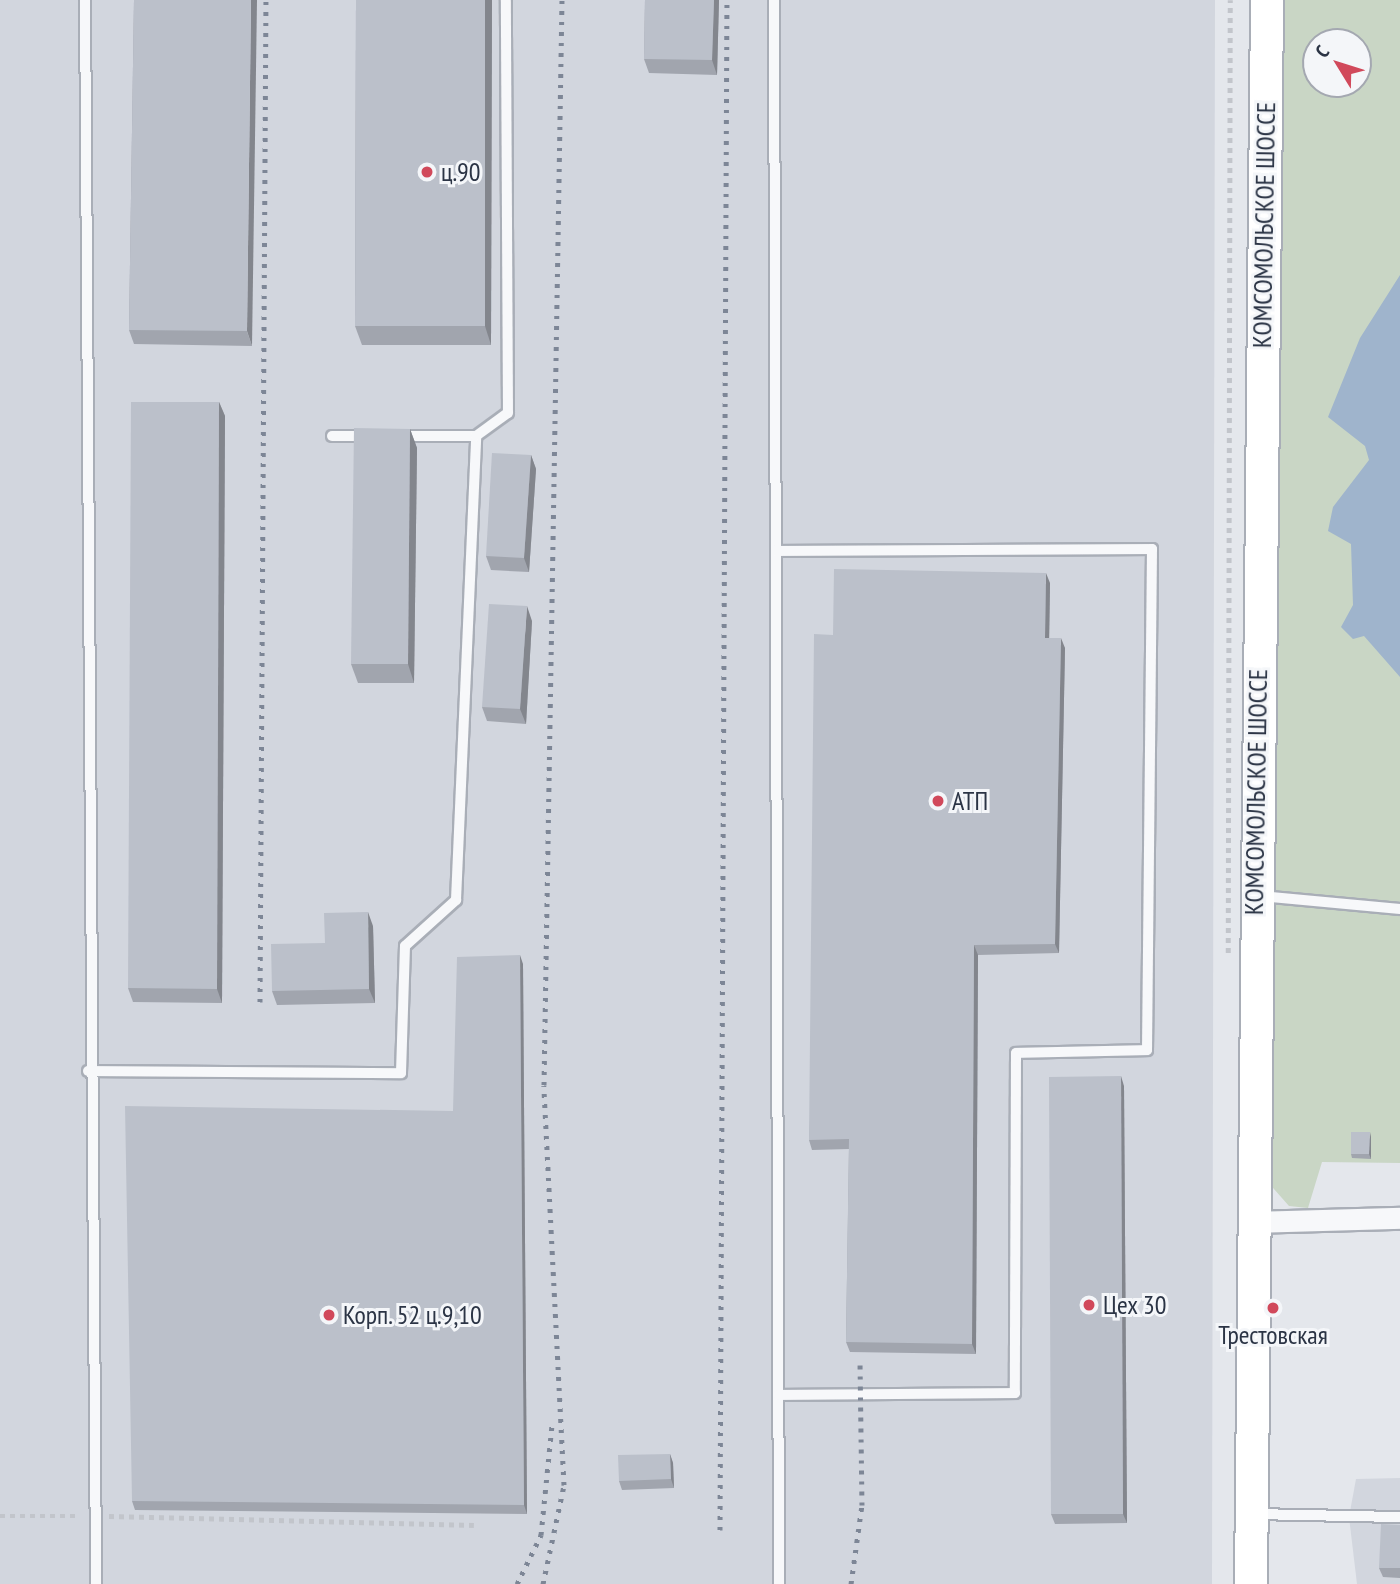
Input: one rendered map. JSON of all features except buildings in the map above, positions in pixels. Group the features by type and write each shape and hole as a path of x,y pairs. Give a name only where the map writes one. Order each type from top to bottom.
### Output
{"main road":[{"name":"КОМСОМОЛЬСКОЕ ШОССЕ","path":"1251,1584 1254,896 1267,0"}],"street":[{"path":"1253,1222 1400,1218"}],"lane":[{"path":"85,0 88,1071 96,1584"},
{"path":"332,436 476,436 508,413 506,0"},
{"path":"774,0 779,1584"},
{"path":"88,1071 401,1073 405,946 456,900 476,436"},
{"path":"776,551 1152,550 1147,1050 1016,1052 1015,1393 779,1395"},
{"path":"1254,896 1400,909"},
{"path":"1251,1514 1400,1517"}],"path":[{"path":"1228,959 1230,0"},
{"path":"0,1516 474,1525"}],"shaded area":[{"path":"0,0 1215,0 1212,1584 0,1584"},
{"path":"1400,1478 1400,1584 1357,1584 1349,1517 1356,1479"}],"green space":[{"path":"1276,0 1400,0 1400,1163 1322,1162 1308,1208 1289,1206 1267,1181"}],"water":[{"path":"1400,275 1400,677 1364,636 1353,639 1341,627 1353,605 1351,544 1328,531 1333,507 1369,460 1365,446 1328,417 1360,338"}],"railway":[{"path":"260,1002 266,0"},
{"path":"543,1584 564,1485 544,1085 562,0"},
{"path":"720,1530 727,0"},
{"path":"851,1584 862,1505 860,1360"},
{"path":"517,1584 541,1535 552,1424"}],"place":[{"name":"ц.90","path":"427,172"},
{"name":"АТП","path":"938,801"},
{"name":"Цех 30","path":"1089,1305"},
{"name":"Трестовская","path":"1273,1308"},
{"name":"Корп. 52 ц.9,10","path":"329,1315"}]}
